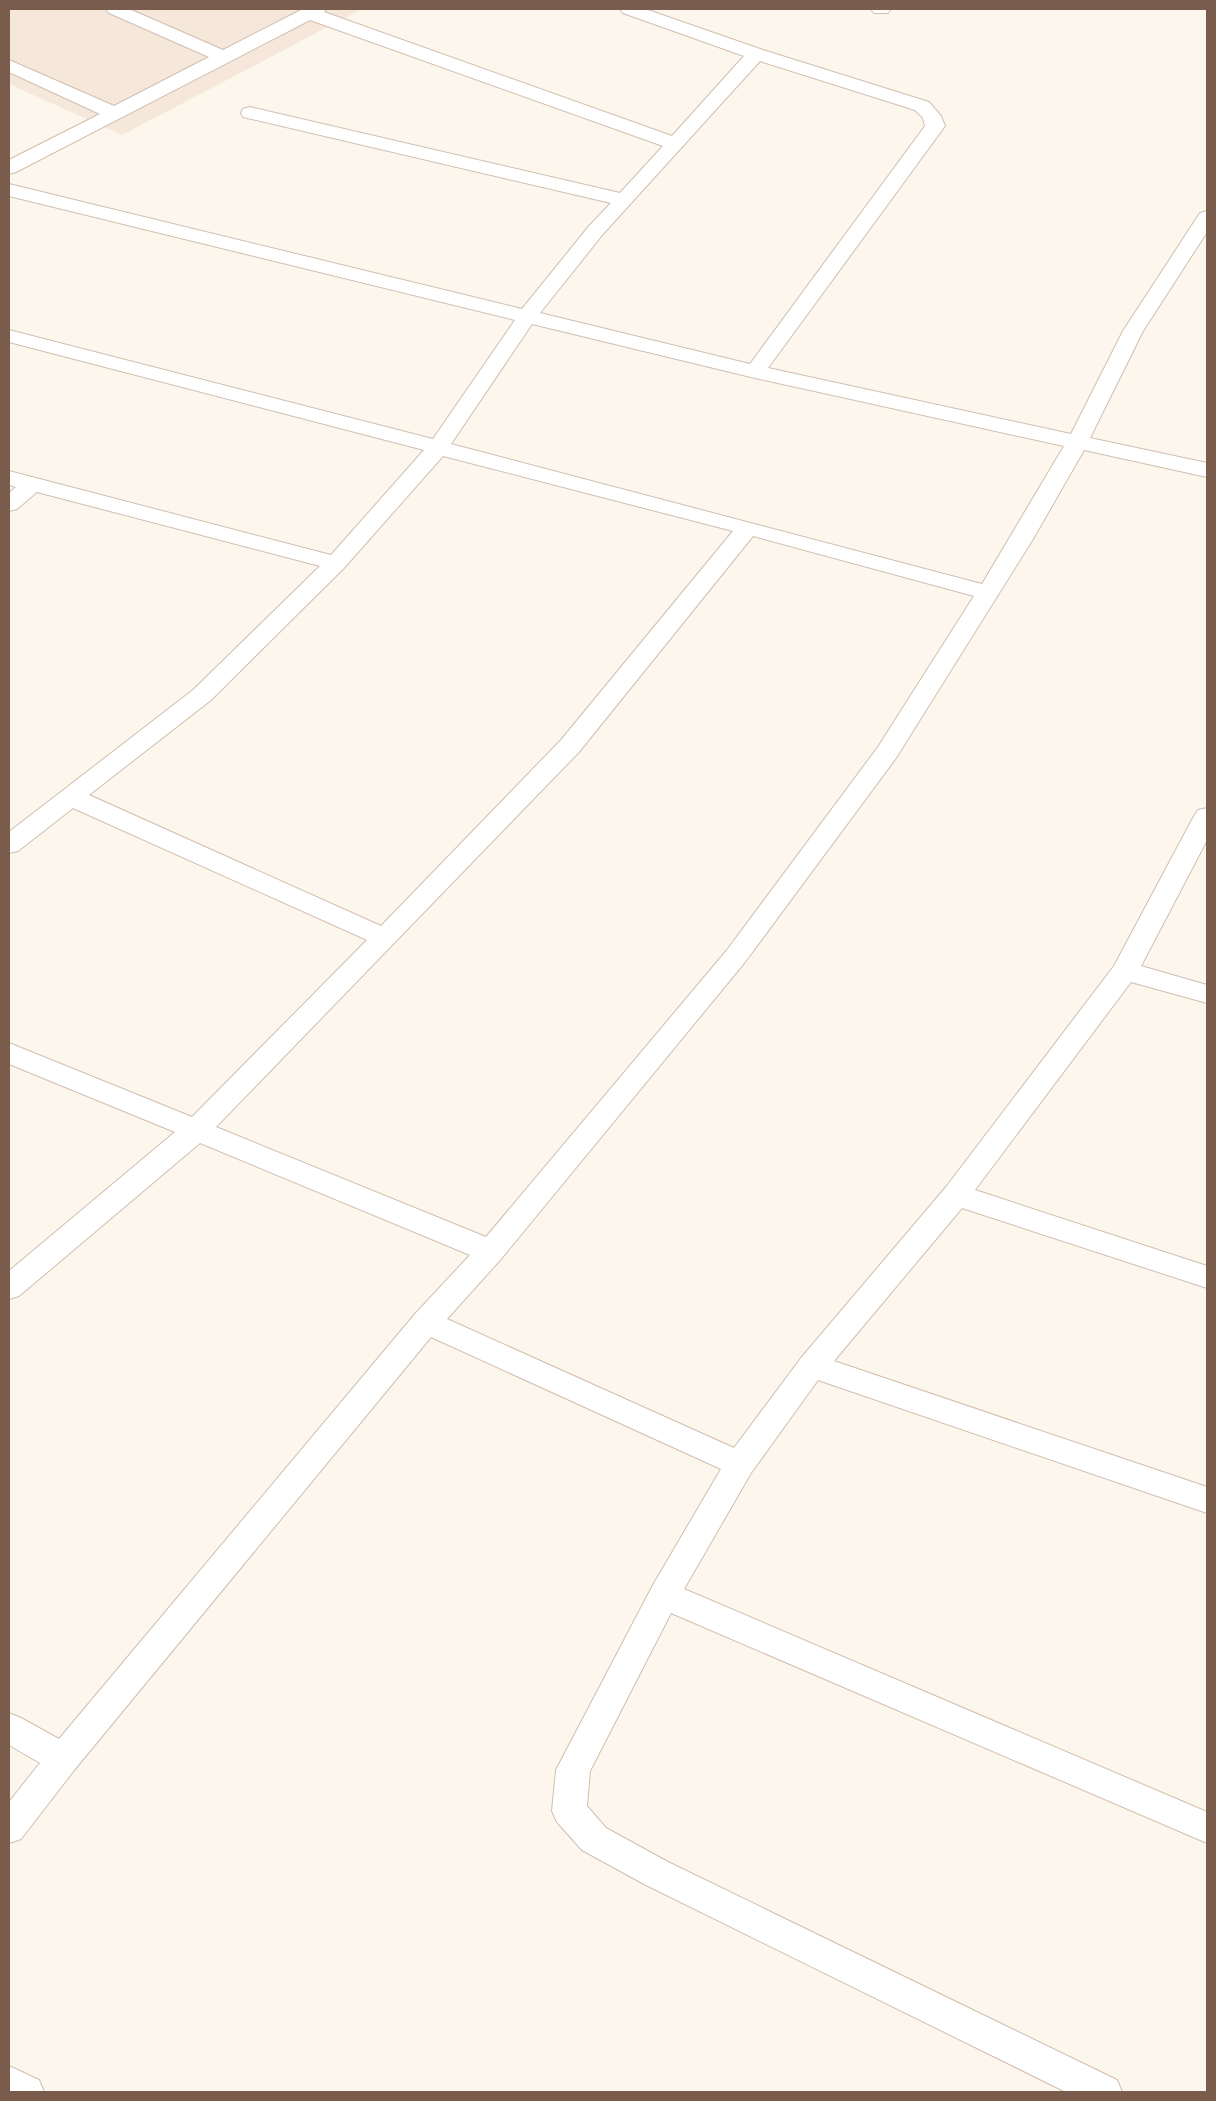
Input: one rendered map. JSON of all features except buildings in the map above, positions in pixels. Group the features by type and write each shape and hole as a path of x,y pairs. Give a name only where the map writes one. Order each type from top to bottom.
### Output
{"street":[{"path":"115,9 224,56"},
{"path":"629,9 756,54 922,106 932,116 935,126 755,372"},
{"path":"9,168 313,11 676,144"},
{"path":"9,845 202,695 336,564 438,448 528,315 596,230 756,54"},
{"path":"9,65 114,113"},
{"path":"250,113 625,200"},
{"path":"9,190 528,315 755,372 1207,470"},
{"path":"9,1828 63,1759 426,1322 491,1251 736,956 886,752 1022,539 1077,443 1132,331 1207,217"},
{"path":"9,336 987,592"},
{"path":"9,478 336,564"},
{"path":"9,504 33,484"},
{"path":"9,1288 196,1130 385,938 570,746 748,528"},
{"path":"71,797 385,938"},
{"path":"1104,2092 656,1872 594,1838 569,1811 573,1770 664,1595 740,1464 812,1366 956,1195 1124,971 1207,816"},
{"path":"1124,971 1207,994"},
{"path":"9,1053 491,1251"},
{"path":"956,1195 1207,1276"},
{"path":"426,1322 740,1464"},
{"path":"812,1366 1207,1500"},
{"path":"664,1595 1207,1828"},
{"path":"9,1728 63,1759"},
{"path":"9,2083 26,2092"}],"shaded area":[{"path":"9,9 362,9 122,135 9,84"}]}
